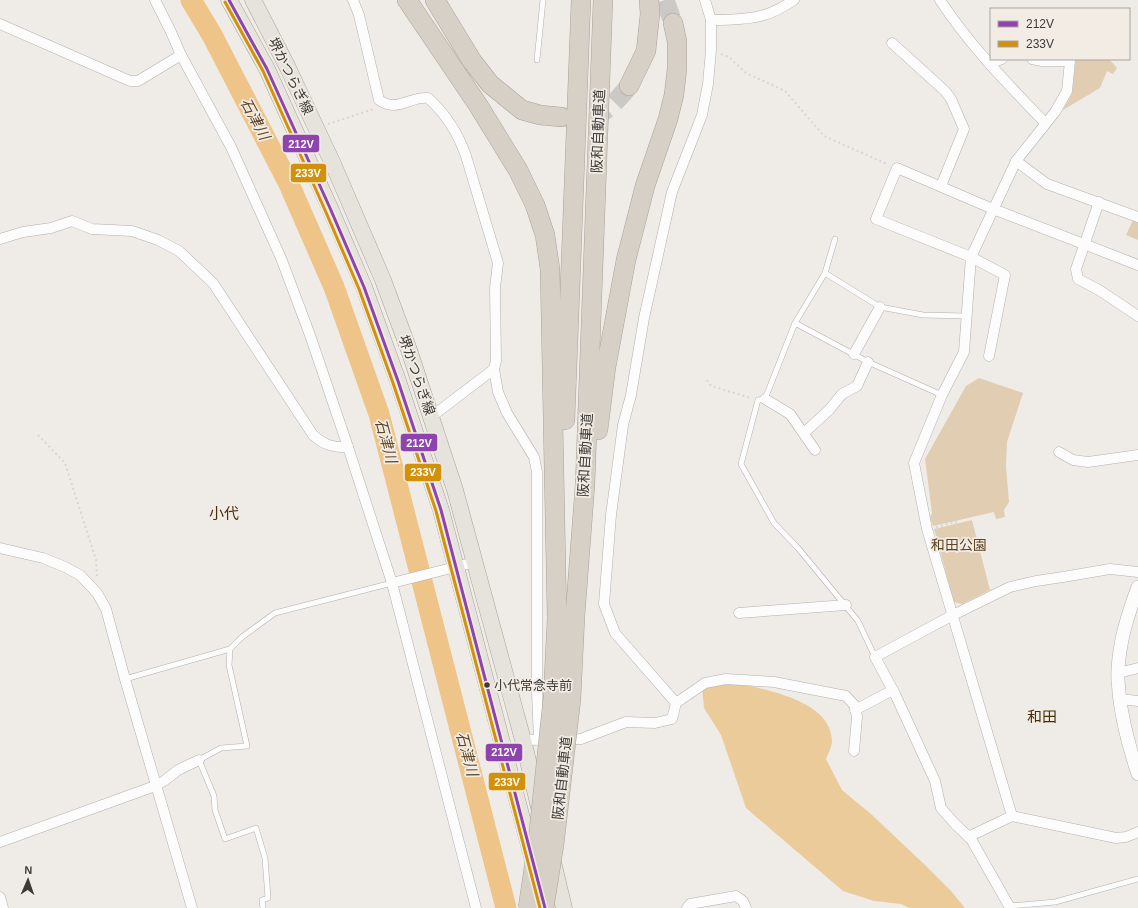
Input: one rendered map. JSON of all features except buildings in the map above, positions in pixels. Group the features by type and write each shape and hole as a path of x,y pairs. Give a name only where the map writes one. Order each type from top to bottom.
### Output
{"highway":[{"path":"407,0 478,105 518,170 535,205 545,235 550,269 566,618"},
{"path":"434,0 472,61 490,84 522,110 540,115 561,117"},
{"name":"阪和自動車道","path":"545,908 570,706 566,618 581,0"},
{"name":"阪和自動車道","path":"528,908 538,840 554,698 585,485 603,0"},
{"path":"629,86 646,51 650,14 649,0"},
{"path":"585,485 596,446 606,367 626,260 645,186 668,119 674,95 677,69 677,41 673,23"}],"main road":[{"name":"堺かつらぎ線","path":"228,0 267,69 330,208 364,287 408,412 441,510 449,568 545,908"},
{"name":"堺かつらぎ線","path":"253,0 288,68 316,128 383,280 409,350 455,490 475,562 531,740 564,908"}],"street":[{"path":"155,0 181,55 231,147 281,258 310,335 395,583 476,908"},
{"path":"353,0 359,15 380,100 386,105 394,105 422,97 428,98 453,126 461,141 498,263 495,288 496,361 494,369 498,392 507,413 534,457 537,472 537,692 531,740 581,739 626,722 655,723 672,719 676,703 705,683 726,679 774,682 846,696 855,706 856,710 857,717 854,751"},
{"path":"676,703 615,633 604,604 611,515 623,425 631,395 644,318 672,192 702,115 708,84 711,50 711,20 705,0"},
{"path":"711,20 727,20 763,16 794,0"},
{"path":"940,0 964,34 990,64 1046,123"},
{"path":"0,24 130,81 138,81 181,55"},
{"path":"892,43 945,91 951,99 964,129 941,186"},
{"path":"990,64 1000,60"},
{"path":"1012,816 927,529 914,463 942,395 964,352 971,257 1016,161 1055,112 1067,91 1070,61 1037,60"},
{"path":"1016,161 1047,184 1099,202 1138,218"},
{"path":"989,356 1005,276 971,257 876,219 897,168 993,209 1138,265"},
{"path":"1099,202 1086,244 1076,269 1078,279 1099,290 1138,316"},
{"path":"0,239 23,232 51,228 72,222 92,229 132,231 158,240 180,251 213,283 313,435 321,442 330,446 337,448 348,447"},
{"path":"854,354 880,307"},
{"path":"804,433 829,410 842,394 857,386 868,362"},
{"path":"431,417 494,369"},
{"path":"761,400 790,414 815,450"},
{"path":"1059,452 1074,460 1088,462 1138,455"},
{"path":"0,548 43,558 80,575 97,593 106,609 155,786 192,908"},
{"path":"395,583 475,562"},
{"path":"1010,907 971,839 955,824 942,808 935,781 875,657 953,614 1010,587 1036,580 1110,569 1138,572"},
{"path":"1138,587 1123,633 1119,652 1118,673 1126,738 1138,774"},
{"path":"738,613 846,605"},
{"path":"1118,673 1138,668"},
{"path":"856,710 892,690"},
{"path":"1120,699 1138,701"},
{"path":"0,842 155,786 178,770 199,760"},
{"path":"968,836 1012,816 1116,838 1126,837 1138,832"},
{"path":"687,908 690,904 736,896 743,900 746,908"},
{"path":"0,897 3,908"}],"lane":[{"path":"537,60 543,0"},
{"path":"836,239 825,273 795,323 761,400 742,464 774,523 798,548 846,605 858,621 875,657"},
{"path":"825,273 880,307 923,315 966,316"},
{"path":"795,323 868,362 942,395"},
{"path":"125,679 230,649 242,637 275,613 395,583"},
{"path":"230,649 229,665 247,746 221,748 199,760 214,796 215,810 225,839 256,828 265,858 268,898 262,900 263,908"},
{"path":"1010,907 1055,902 1138,879"}],"path":[{"path":"711,50 729,57 746,73 785,90 824,136 897,168"},
{"path":"316,128 386,105"},
{"path":"707,380 711,386 761,400"},
{"path":"38,435 65,463 96,560 97,593"},
{"path":"927,529 956,522 958,528"}],"green space":[{"path":"1076,60 1110,60 1117,68 1113,74 1107,71 1100,88 1063,110 1072,94"},
{"path":"1133,220 1138,222 1138,240 1126,235"},
{"path":"979,378 1023,393 1007,442 1006,466 1009,502 1004,510 1005,517 996,519 994,512 933,526 930,517 932,513 925,459 966,386"},
{"name":"和田公園","path":"972,520 990,590 962,604 954,602 934,529"}],"shaded area":[{"path":"738,683 781,694 810,707 821,716 829,727 832,741 831,748 826,759 842,790 871,814 924,864 951,891 965,908 909,908 901,904 874,901 843,891 746,808 721,735 704,708 702,687"}],"waterway":[{"name":"石津川","path":"191,0 212,35 289,184 334,287 379,414 506,908"}],"tunnel":[{"path":"665,0 673,23"},
{"path":"561,117 584,117 600,114 607,110 629,86"}],"transit line":[{"name":"212V","path":"229,0 267,69 330,208 364,287 398,381 441,510 545,908"},
{"name":"233V","path":"225,2 263,71 325,210 359,289 393,383 436,511 540,908"}],"place":[{"name":"小代常念寺前","path":"487,685"}],"district":[{"name":"小代","path":"224,514"},
{"name":"和田","path":"1042,717"}]}
